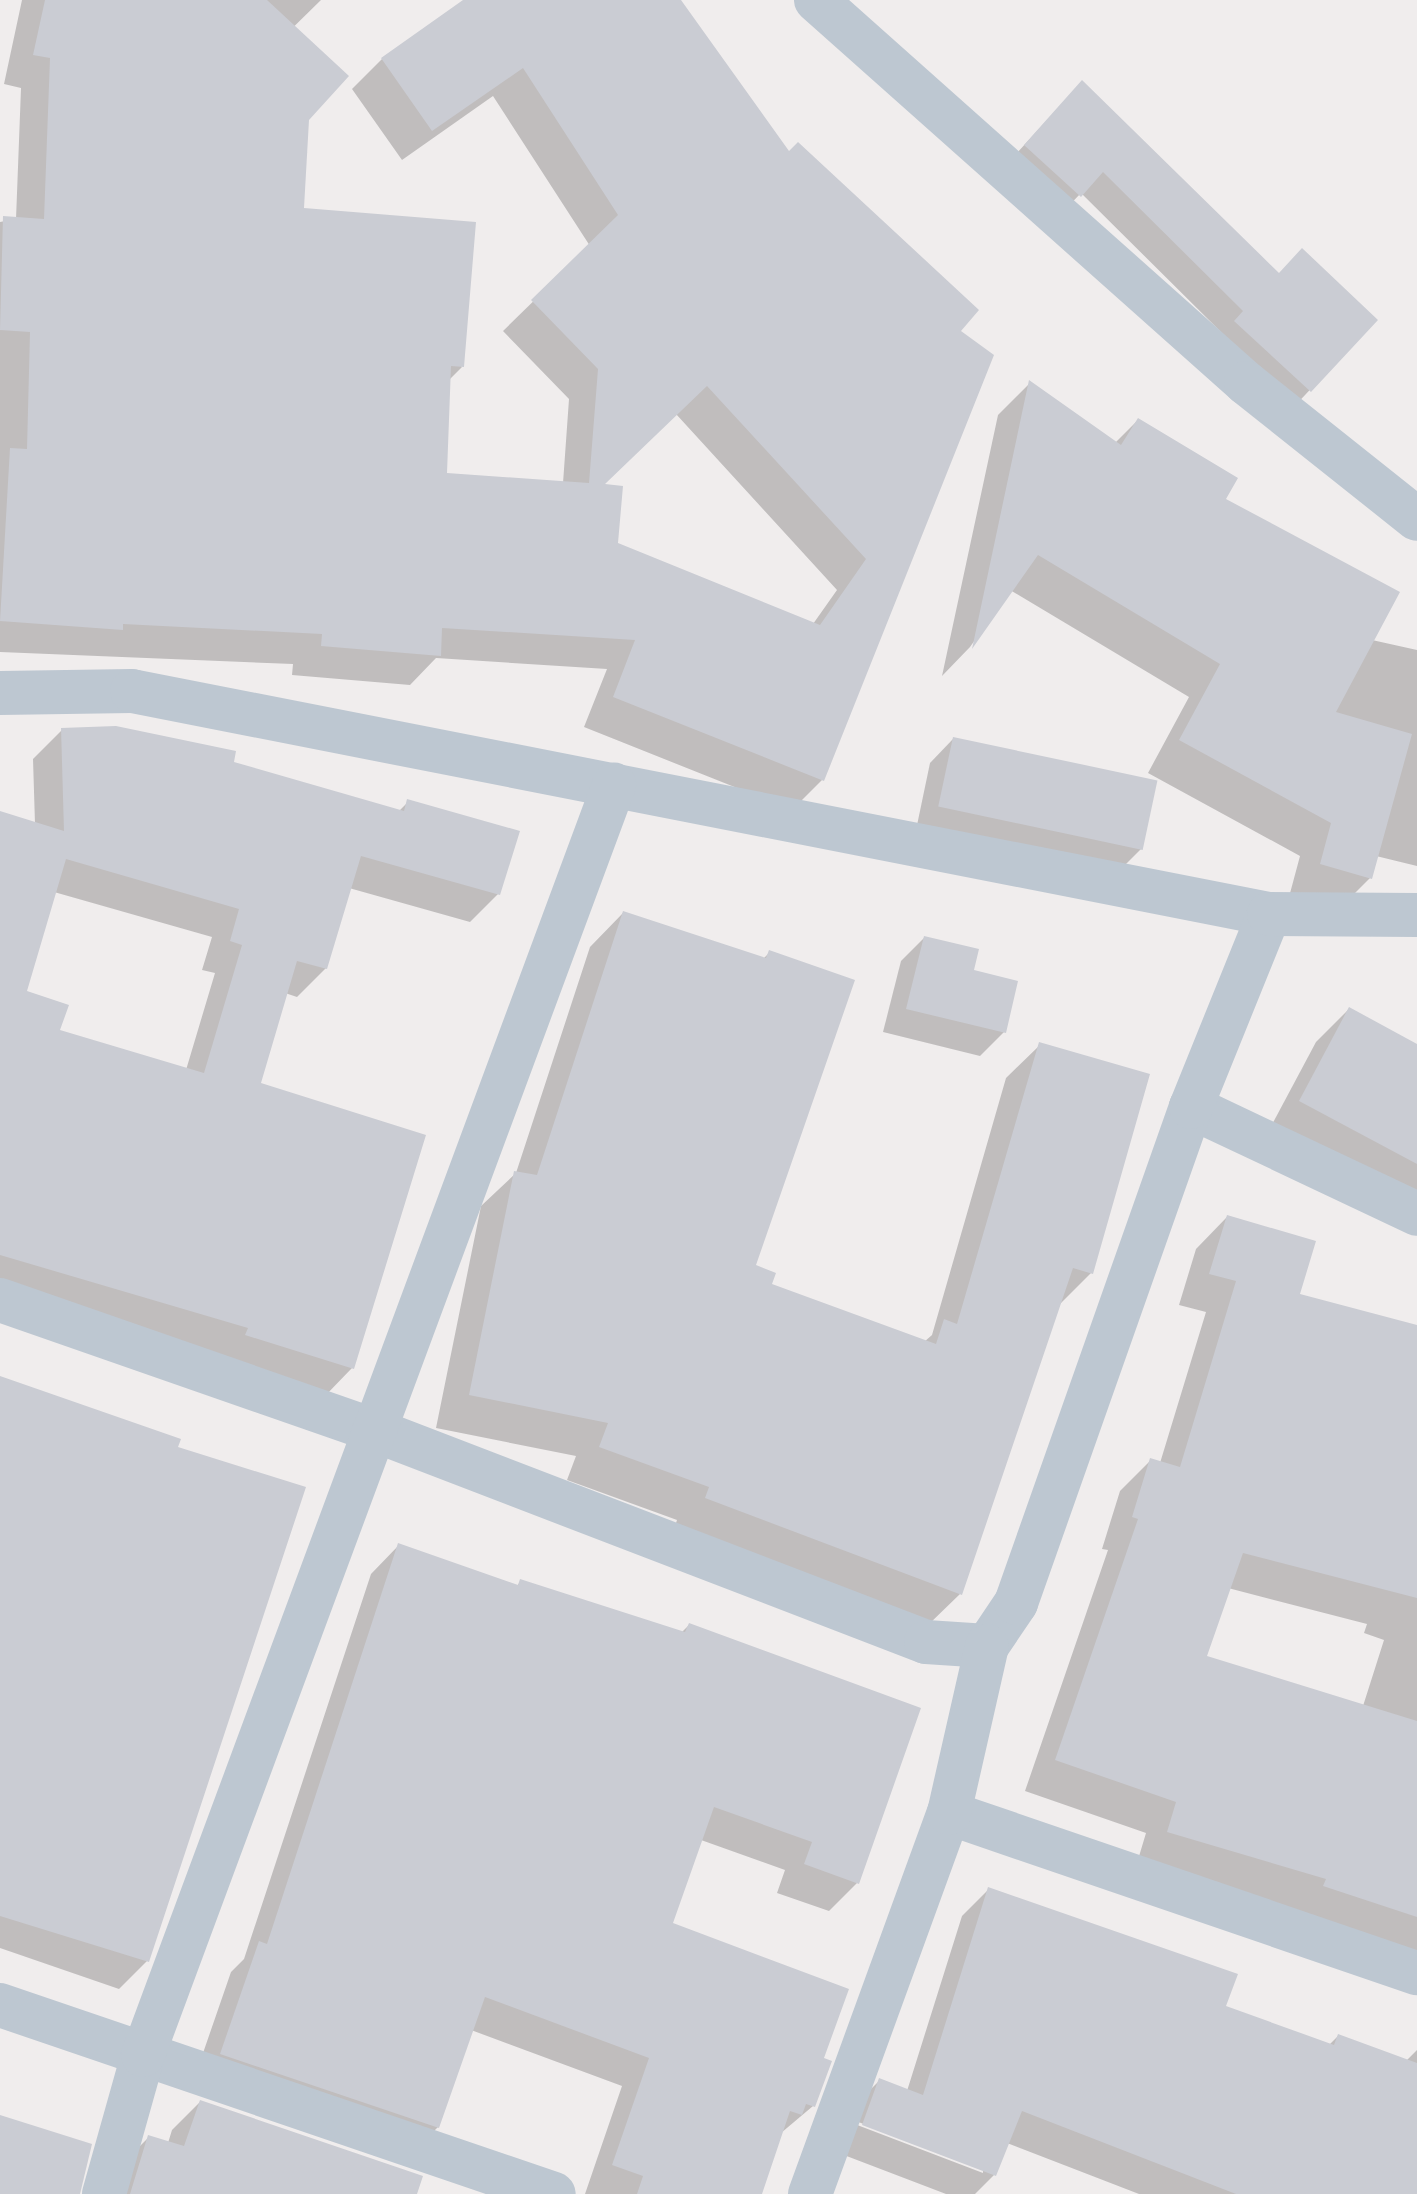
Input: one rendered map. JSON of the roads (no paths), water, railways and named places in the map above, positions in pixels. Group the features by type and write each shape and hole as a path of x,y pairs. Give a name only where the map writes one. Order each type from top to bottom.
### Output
{"street":[{"path":"816,0 1246,383 1417,519"},
{"path":"0,693 132,691 1269,914 1417,915"},
{"path":"104,2194 143,2055 614,785"},
{"path":"810,2194 949,1813 987,1646 1016,1603 1191,1107 1269,914"},
{"path":"1191,1107 1417,1214"},
{"path":"0,1300 374,1430 926,1642 987,1646"},
{"path":"949,1813 1417,1973"},
{"path":"0,2005 554,2194"}]}
